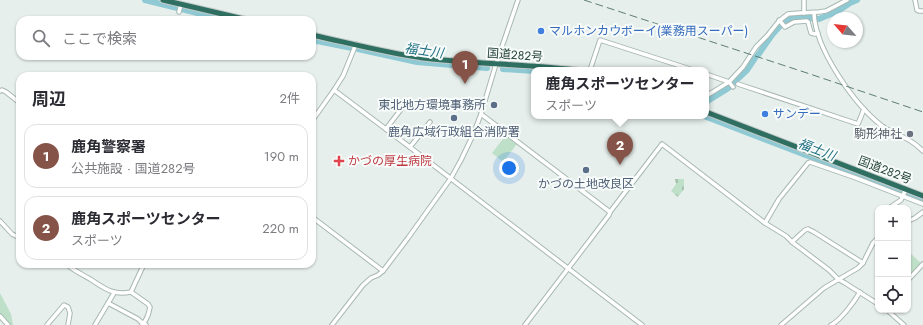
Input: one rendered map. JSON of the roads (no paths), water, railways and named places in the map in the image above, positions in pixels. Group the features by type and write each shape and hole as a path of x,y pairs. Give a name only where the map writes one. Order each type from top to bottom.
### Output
{"highway":[{"path":"164,0 231,16"},
{"name":"国道282号","path":"316,36 397,54 422,58 546,67"},
{"name":"国道282号","path":"709,113 923,196"}],"street":[{"path":"332,325 363,285 383,271 451,178 462,160 481,114 518,0"},
{"path":"804,0 804,12"},
{"path":"709,94 729,82 743,67 756,47 780,20 788,14 804,12 814,13 826,10 847,0"},
{"path":"915,0 917,10 923,11"},
{"path":"179,12 181,4"},
{"path":"814,13 814,21 823,47 833,66 857,101 883,127 909,140 923,151"},
{"path":"780,20 785,26 794,22 807,21 812,33 818,33"},
{"path":"591,67 600,40 684,67"},
{"path":"316,115 343,76 356,44"},
{"path":"709,75 729,82 733,87"},
{"path":"738,84 858,124 864,109"},
{"path":"0,92 2,90 16,100"},
{"path":"334,90 642,325"},
{"path":"386,129 405,104"},
{"path":"481,114 610,212"},
{"path":"410,147 430,122"},
{"path":"525,325 662,144 765,223 786,236 829,270 838,279 875,302"},
{"path":"765,223 779,199 810,162 923,204"},
{"path":"853,177 855,170"},
{"path":"894,205 901,200 906,189"},
{"path":"911,220 923,212"},
{"path":"316,220 383,271"},
{"path":"0,221 16,237"},
{"path":"792,242 808,229 863,263"},
{"path":"780,325 824,288 858,268 863,263 875,241"},
{"path":"911,277 923,264"},
{"path":"72,268 114,293 131,292 148,304 150,311 144,324 108,303"},
{"path":"131,292 142,268"},
{"path":"831,325 835,323 854,302 860,292"},
{"path":"95,325 114,293"},
{"path":"47,325 64,305 68,307 70,313 68,325"},
{"path":"890,313 904,325"},
{"path":"0,316 8,325"}],"waterway":[{"name":"福士川","path":"145,0 210,16"},
{"path":"758,55 772,35 787,20 801,17 819,19 838,11 857,0"},
{"name":"福士川","path":"316,41 352,48"},
{"name":"福士川","path":"358,49 417,62 487,68"},
{"path":"709,100 727,89 747,70 755,58"},
{"name":"福士川","path":"503,69 531,71"},
{"name":"福士川","path":"709,118 923,202"}],"railway":[{"path":"584,0 923,112"}],"place":[{"name":"マルホンカウボーイ(業務用スーパー)","path":"541,31"},
{"name":"鹿角警察署","path":"465,84"},
{"name":"東北地方環境事務所","path":"494,105"},
{"name":"サンデー","path":"765,114"},
{"name":"鹿角広域行政組合消防署","path":"454,118"},
{"name":"駒形神社","path":"910,134"},
{"name":"かづの厚生病院","path":"339,161"},
{"name":"鹿角スポーツセンター","path":"620,165"},
{"name":"かづの土地改良区","path":"586,170"}]}
